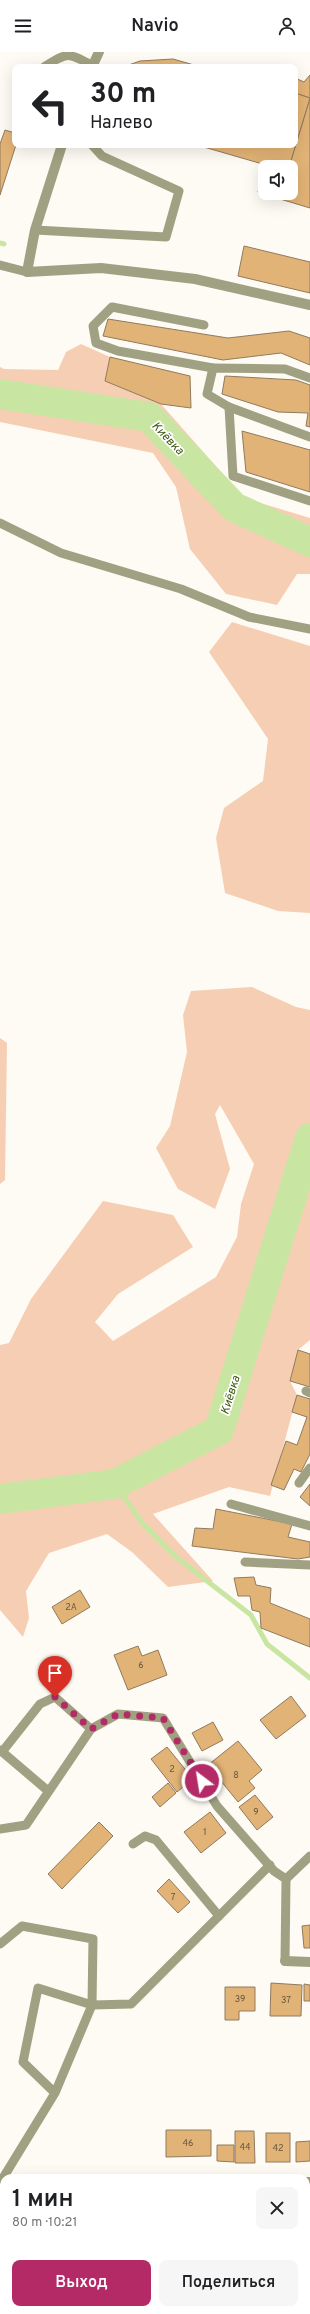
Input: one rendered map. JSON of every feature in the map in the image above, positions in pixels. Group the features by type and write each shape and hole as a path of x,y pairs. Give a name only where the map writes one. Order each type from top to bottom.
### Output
{"street":[{"path":"94,64 99,52"},
{"path":"61,148 35,230 27,272 101,268 195,279 310,306"},
{"path":"285,1961 310,1962"}],"lane":[{"path":"47,64 59,53 68,53 88,64"},
{"path":"35,230 166,237 179,191 102,156 95,148"},
{"path":"0,265 27,272"},
{"path":"204,325 112,308 93,326 96,343 110,348 213,368 285,369 310,378"},
{"path":"213,368 207,394 229,407 310,437"},
{"path":"229,407 233,476 310,501"},
{"path":"0,523 61,553 181,589 249,617 310,629"},
{"path":"298,1483 310,1468"},
{"path":"231,1504 310,1526"},
{"path":"245,1562 310,1565"},
{"path":"47,1790 1,1751 40,1704 55,1697 91,1729"},
{"path":"0,1829 26,1825 47,1790 91,1729 118,1714 163,1718 217,1806 270,1865 286,1879"},
{"path":"133,1844 145,1836 156,1840 219,1916"},
{"path":"285,1961 286,1879 310,1856"},
{"path":"55,2093 23,2062 38,1988 92,2005 131,2004 270,1865"},
{"path":"0,1944 22,1926 93,1939 92,2005 55,2093 6,2174"}],"shaded area":[{"path":"81,344 110,357 105,381 161,404 244,498 310,518 310,574 297,574 277,605 226,594 190,549 176,487 153,453 0,422 0,367 4,369 58,370 66,352"},
{"path":"232,622 310,646 310,913 278,911 225,893 216,838 224,808 263,781 268,739 209,652"},
{"path":"252,987 296,1007 310,1010 310,1340 298,1350 290,1381 297,1395 270,1496 229,1487 153,1514 213,1581 168,1587 132,1552 107,1534 49,1553 26,1591 29,1618 23,1637 0,1610 0,1345 9,1343 31,1299 103,1201 173,1215 193,1247 118,1294 95,1322 113,1341 216,1277 237,1237 241,1204 254,1164 220,1105 215,1114 230,1169 215,1209 178,1189 156,1148 170,1126 187,1052 183,1015 191,991"},
{"path":"0,1038 7,1043 5,1180 0,1184"}],"building":[{"path":"173,59 190,64 132,64 140,61"},
{"path":"310,75 310,98 298,94 298,79 304,82"},
{"path":"298,94 310,98 298,137"},
{"path":"310,98 310,208 283,200 298,200 298,160 291,160 295,148 298,148 298,137"},
{"path":"5,130 12,132 12,148 15,148 0,195 0,144"},
{"path":"207,148 295,148 291,160 258,160 258,163"},
{"path":"244,246 310,262 310,293 238,276"},
{"path":"108,319 228,338 289,331 310,338 310,365 281,353 223,360 103,336"},
{"path":"110,357 190,376 191,408 161,404 105,381"},
{"path":"225,376 296,380 310,385 310,427 306,426 308,413 278,412 222,394"},
{"path":"242,431 310,450 310,492 246,472"},
{"path":"298,1350 310,1354 310,1387 290,1381"},
{"path":"297,1395 310,1399 310,1454 301,1472 294,1469 284,1490 271,1485 286,1441 297,1445 307,1417 292,1412"},
{"path":"310,1484 310,1506 300,1497"},
{"path":"216,1509 292,1524 288,1537 310,1542 310,1557 298,1559 192,1546 195,1528 213,1529"},
{"path":"254,1577 256,1585 271,1588 270,1603 310,1619 310,1647 261,1628 260,1612 252,1610 250,1596 238,1596 234,1578"},
{"path":"80,1590 90,1607 62,1624 52,1607"},
{"path":"138,1646 142,1656 158,1650 167,1675 128,1690 114,1655"},
{"path":"291,1696 306,1716 276,1739 260,1720"},
{"path":"213,1722 223,1740 202,1751 192,1733"},
{"path":"238,1741 262,1770 249,1781 255,1788 238,1802 208,1765"},
{"path":"167,1747 193,1779 177,1792 151,1759"},
{"path":"168,1783 176,1793 160,1807 152,1797"},
{"path":"255,1795 273,1817 257,1830 239,1807"},
{"path":"210,1812 226,1833 201,1853 184,1832"},
{"path":"99,1822 113,1836 62,1889 48,1874"},
{"path":"169,1879 190,1902 178,1913 157,1891"},
{"path":"310,1925 310,1948 304,1948 302,1926"},
{"path":"271,1983 302,1985 301,2016 270,2016"},
{"path":"304,1984 310,1985 310,2001 304,2001"},
{"path":"225,1987 255,1987 255,2011 239,2011 239,2020 225,2020"},
{"path":"166,2130 211,2130 211,2156 166,2157"},
{"path":"235,2131 254,2131 255,2163 235,2163"},
{"path":"266,2133 290,2133 290,2162 266,2162"},
{"path":"310,2141 310,2161 296,2162 296,2142"},
{"path":"217,2145 234,2145 234,2162 217,2161"}],"waterway":[{"path":"0,243 4,244"},
{"name":"Киёвка","path":"0,394 149,417 234,507 310,542"},
{"name":"Киёвка","path":"0,1499 115,1484 219,1430 310,1138"},
{"path":"115,1484 143,1524 176,1557 251,1615 267,1644 310,1678"}],"route":[{"path":"55,1697 91,1729 118,1714 163,1718 202,1781"}]}
